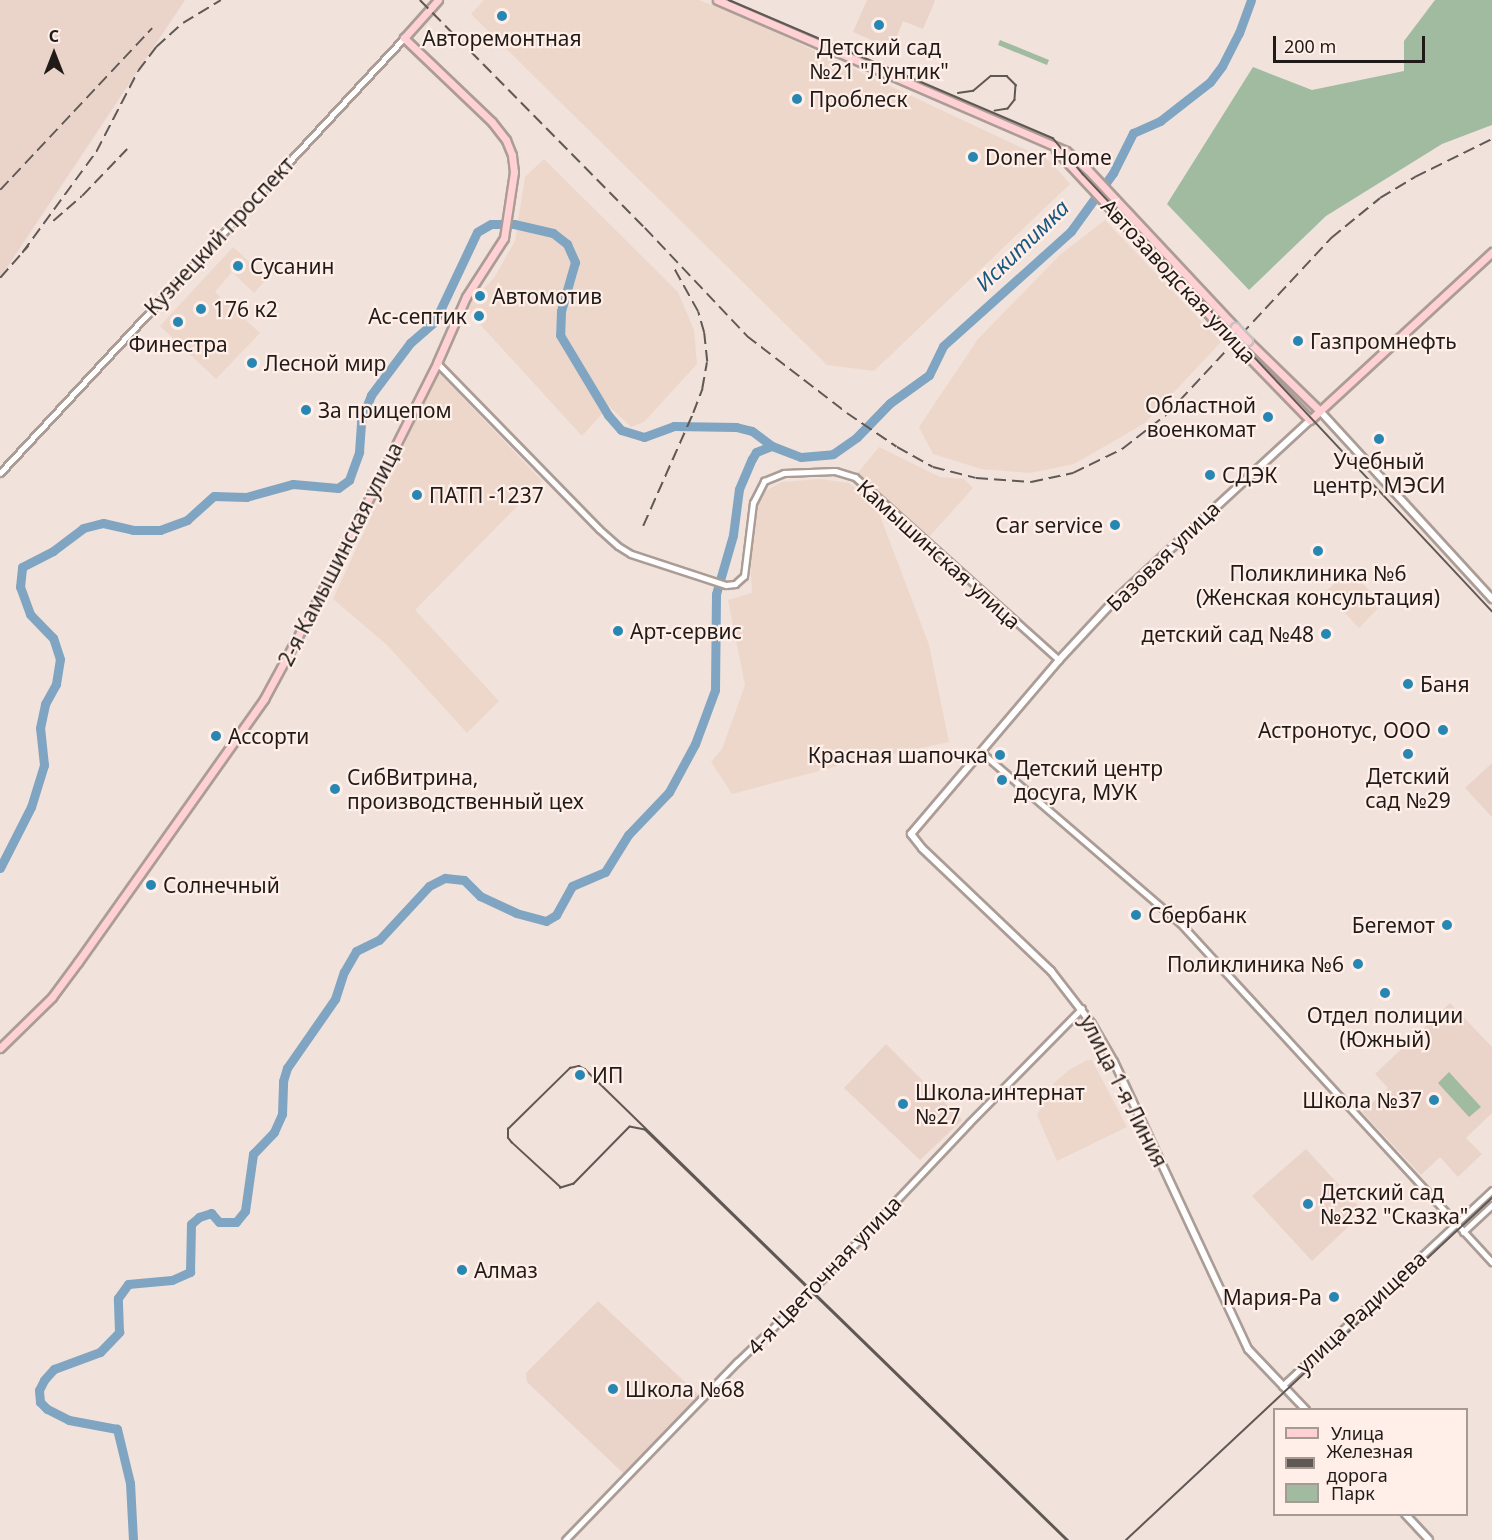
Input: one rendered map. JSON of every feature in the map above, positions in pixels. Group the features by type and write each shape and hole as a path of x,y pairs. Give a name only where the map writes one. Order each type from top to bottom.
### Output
{"main road":[{"name":"Кузнецкий проспект","path":"404,38 438,0"},
{"name":"Автозаводская улица","path":"717,0 1065,151 1088,170 1248,341 1320,411"},
{"name":"2-я Камышинская улица","path":"0,1048 52,997 264,699 323,590 437,363 466,297 504,238 514,172 512,155 506,140 492,122 404,38"},
{"name":"Автозаводская улица","path":"1047,143 1065,157 1240,348 1310,420"},
{"name":"Базовая улица","path":"912,834 1059,660 1148,569 1492,252"},
{"path":"1320,411 1492,599"},
{"name":"улица 1-я Линия","path":"912,834 922,848 1051,971 1082,1008 1114,1062 1248,1349 1304,1408"},
{"path":"1406,1516 1429,1540"}],"street":[{"name":"Кузнецкий проспект","path":"0,473 404,38"},
{"name":"Камышинская улица","path":"437,363 618,546 631,554 726,585 739,582 744,576 753,503 764,482 783,473 835,471 855,477 1059,660"},
{"path":"981,752 1180,923 1492,1262"},
{"name":"4-я Цветочная улица","path":"565,1540 737,1362 807,1295 969,1123 1082,1008"},
{"name":"улица Радищева","path":"1282,1386 1492,1190"},
{"path":"1463,1232 1492,1205"}],"shaded area":[{"path":"0,0 185,0 0,278"},
{"path":"484,0 699,0 747,19 1050,161 1070,184 874,371 827,365 471,14"},
{"name":"Детский сад №21 \"Лунтик\"","path":"867,0 935,1 923,29 903,21 892,49 853,32"},
{"path":"544,159 678,292 694,330 697,364 644,422 631,427 609,406 582,436 465,308 494,278 515,241 525,177"},
{"path":"1105,220 1221,342 1145,423 1074,464 1030,473 981,469 933,454 919,427 978,339 1061,254"},
{"name":"176 к2","path":"233,247 267,278 254,293 232,272 215,292 260,333 216,379 160,326"},
{"path":"438,372 542,481 415,610 499,701 467,733 387,645 333,599"},
{"path":"879,447 940,477 964,479 973,488 929,537 857,474"},
{"path":"820,479 849,483 876,505 929,645 949,742 845,764 732,794 711,762 722,749 745,685 728,600 752,593 750,558 758,507 765,491 782,482"},
{"path":"1350,570 1382,604 1359,628 1325,592"},
{"path":"1492,763 1492,817 1465,788"},
{"name":"Школа №37","path":"1450,1003 1492,1047 1492,1113 1466,1138 1482,1154 1458,1177 1440,1157 1421,1175 1362,1112 1388,1088 1375,1074"},
{"name":"Школа-интернат №27","path":"886,1044 962,1120 920,1160 844,1088"},
{"path":"1087,1060 1092,1060 1127,1127 1057,1161 1037,1115 1054,1083 1069,1070"},
{"name":"Детский сад №232 \"Сказка\"","path":"1306,1149 1364,1212 1312,1261 1252,1196"},
{"name":"Школа №68","path":"598,1301 700,1396 623,1473 527,1382 526,1373"}],"green space":[{"path":"1435,0 1492,0 1492,125 1442,144 1326,216 1249,290 1167,204 1253,67 1312,90 1404,71 1404,41"},
{"path":"1000,40 1049,60 1047,65 998,45"},
{"path":"1449,1072 1481,1107 1469,1117 1438,1083"}],"waterway":[{"name":"Искитимка","path":"0,868 31,807 44,765 40,728 45,704 56,684 60,659 53,638 30,614 20,587 22,567 53,551 83,528 103,523 133,530 160,530 187,520 214,496 246,497 293,484 338,488 349,480 359,452 361,420 371,395 410,343 435,321 477,232 491,224 514,224 553,233 567,244 575,262 561,311 560,335 608,415 621,430 644,437 674,426 736,427 752,431 772,446 801,457 833,454 857,437 890,403 929,375 943,346 1071,231 1113,173 1133,133 1160,121 1210,82 1222,66 1239,33 1251,0"},
{"path":"133,1540 130,1483 117,1429 69,1420 47,1409 40,1402 39,1390 44,1380 54,1369 100,1352 119,1332 118,1298 128,1284 172,1280 190,1272 191,1224 199,1217 211,1213 219,1222 236,1222 245,1211 253,1154 274,1132 282,1114 283,1081 287,1068 335,999 344,972 356,951 379,940 429,886 445,878 464,880 480,896 516,913 546,921 556,915 572,886 605,872 628,835 669,792 695,744 715,690 716,594 733,535 739,489 756,452 772,446"}],"tram line":[{"path":"729,0 1053,138 1083,174 1492,611"},
{"path":"958,93 973,91 991,76 1007,76 1016,85 1015,100 1008,109 995,111"},
{"path":"1066,1540 645,1130 630,1127 574,1184 561,1188 512,1143 508,1138 508,1129 570,1068 579,1066 585,1069 1068,1540"},
{"path":"1126,1540 1492,1198"}],"railway":[{"path":"22,253 96,152 138,71 156,47 183,23 221,0"},
{"path":"420,0 645,228 747,336 847,413 897,447 933,467 976,478 1031,482 1073,473 1122,449 1167,414 1331,238 1380,198 1415,177 1492,139"},
{"path":"0,190 152,28"},
{"path":"53,221 82,196 127,149"},
{"path":"0,278 28,246"},
{"path":"643,526 693,413 702,389 707,362 704,333 698,312 673,267"}],"place":[{"name":"Авторемонтная","path":"502,16"},
{"name":"Детский сад №21 \"Лунтик\"","path":"879,25"},
{"name":"Проблеск","path":"797,99"},
{"name":"Doner Home","path":"973,157"},
{"name":"Сусанин","path":"238,266"},
{"name":"Автомотив","path":"480,296"},
{"name":"176 к2","path":"201,309"},
{"name":"Ас-септик","path":"479,316"},
{"name":"Финестра","path":"178,322"},
{"name":"Газпромнефть","path":"1298,341"},
{"name":"Лесной мир","path":"252,363"},
{"name":"За прицепом","path":"306,410"},
{"name":"Областной военкомат","path":"1268,417"},
{"name":"Учебный центр, МЭСИ","path":"1379,439"},
{"name":"СДЭК","path":"1210,475"},
{"name":"ПАТП -1237","path":"417,495"},
{"name":"Car service","path":"1115,525"},
{"name":"Поликлиника №6 (Женская консультация)","path":"1318,551"},
{"name":"Арт-сервис","path":"618,631"},
{"name":"детский сад №48","path":"1326,634"},
{"name":"Баня","path":"1408,684"},
{"name":"Астронотус, ООО","path":"1443,730"},
{"name":"Ассорти","path":"216,736"},
{"name":"Детский сад №29","path":"1408,754"},
{"name":"Красная шапочка","path":"1000,755"},
{"name":"Детский центр досуга, МУК","path":"1002,780"},
{"name":"СибВитрина, производственный цех","path":"335,789"},
{"name":"Солнечный","path":"151,885"},
{"name":"Сбербанк","path":"1136,915"},
{"name":"Бегемот","path":"1447,925"},
{"name":"Поликлиника №6","path":"1358,964"},
{"name":"Отдел полиции (Южный)","path":"1385,993"},
{"name":"ИП","path":"580,1075"},
{"name":"Школа №37","path":"1434,1100"},
{"name":"Школа-интернат №27","path":"903,1104"},
{"name":"Детский сад №232 \"Сказка\"","path":"1308,1204"},
{"name":"Алмаз","path":"462,1270"},
{"name":"Мария-Ра","path":"1334,1297"},
{"name":"Школа №68","path":"613,1389"}]}
